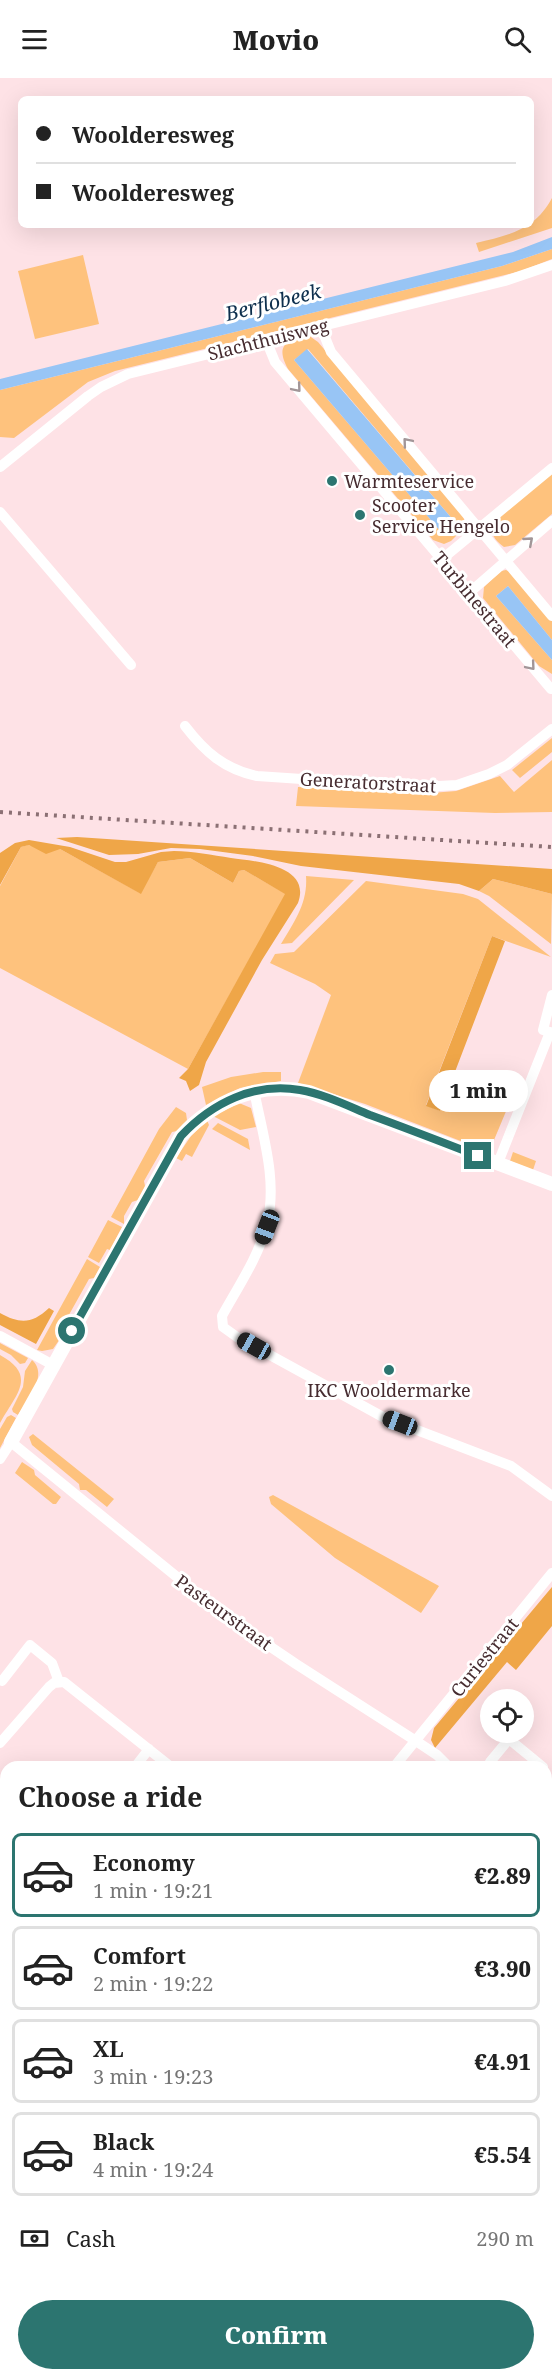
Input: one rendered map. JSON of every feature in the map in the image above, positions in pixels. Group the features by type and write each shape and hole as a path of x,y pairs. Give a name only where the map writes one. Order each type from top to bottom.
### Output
{"street":[{"name":"Slachthuisweg","path":"2,461 88,396 115,380 150,368 505,281 552,265"},
{"path":"320,326 331,352 552,616"},
{"name":"Turbinestraat","path":"266,340 275,362 552,689"},
{"path":"441,560 552,468"},
{"path":"0,512 131,665"},
{"path":"469,593 552,521"},
{"name":"Generatorstraat","path":"185,726 216,760 242,773 256,776 439,788 471,781 507,765 552,729"},
{"path":"498,1164 551,1032 543,1030 552,995"},
{"path":"0,1459 181,1136 223,1102 254,1090 283,1089 309,1092 552,1184"},
{"path":"254,1090 270,1170 268,1221 259,1248 222,1316 223,1327 383,1417 510,1466 552,1496"},
{"path":"0,1336 53,1365"},
{"name":"Pasteurstraat","path":"11,1442 225,1616 443,1761"},
{"name":"Curiestraat","path":"399,1761 552,1573"},
{"path":"2,1681 30,1645 52,1663 59,1682"},
{"path":"0,1743 49,1687 59,1682 69,1684 164,1761"},
{"path":"491,1761 509,1738 537,1761"},
{"path":"140,1761 149,1749"}],"shaded area":[{"path":"552,198 552,228 479,252 476,243 523,228 534,228 534,220"},
{"path":"552,249 552,259 521,271 115,371 88,382 14,438 0,437 0,390 502,266"},
{"path":"83,255 99,324 35,339 18,271"},
{"path":"308,335 318,342 463,512 465,527 451,541 444,544 433,540 288,369 284,361 283,349 289,342","holes":["308,349 454,521 442,533 294,360"]},
{"path":"552,472 552,514 515,545 504,547 493,535 492,527 496,519"},
{"path":"506,570 552,620 552,640 508,586 496,596 552,660 552,674 539,666 483,598 484,587 501,571"},
{"path":"552,738 552,752 520,778 512,770"},
{"path":"552,760 552,812 495,813 296,806 298,787 431,793 456,791 500,776 514,792"},
{"path":"77,837 552,869 552,894 493,879 479,891 459,884 301,866 253,856 200,849 171,848 138,854 109,855 56,838"},
{"path":"29,840 70,847 115,862 126,862 161,852 195,852 278,867 297,880 300,890 298,903 262,960 206,1062 199,1085 190,1091 186,1081 179,1078 188,1069 285,894 244,870 239,871 233,883 190,858 158,862 141,894 60,849 46,854 29,845 21,847 0,885 0,853 15,843"},
{"path":"28,845 60,849 140,893 158,862 190,858 233,883 239,871 244,870 286,894 188,1069 0,968 0,886 21,847"},
{"path":"306,876 354,880 292,943 281,944 302,904"},
{"path":"493,879 552,894 551,944 489,896 479,891"},
{"path":"366,881 463,894 478,899 551,957 492,936 426,1105 440,1111 453,1075 512,1097 489,1152 365,1104 298,1083 331,995 315,984 270,963 275,954 294,952"},
{"path":"492,936 505,941 440,1111 426,1106"},
{"path":"281,1072 281,1081 240,1088 206,1105 202,1087 231,1077"},
{"path":"239,1103 251,1108 256,1127 240,1130 213,1116"},
{"path":"176,1107 186,1113 187,1120 177,1131 172,1132 144,1181 145,1186 138,1200 132,1202 124,1216 124,1224 111,1217 159,1129"},
{"path":"207,1120 209,1125 192,1157 186,1154 182,1161 176,1158 191,1136"},
{"path":"218,1123 248,1139 250,1150 212,1129"},
{"path":"513,1152 536,1161 533,1170 510,1161"},
{"path":"108,1220 122,1227 110,1250 107,1249 99,1263 88,1257"},
{"path":"87,1259 100,1267 94,1278 89,1279 61,1329 62,1336 53,1349 37,1350"},
{"path":"49,1308 54,1311 36,1344 0,1325 0,1313 26,1321 37,1317"},
{"path":"0,1343 28,1358 25,1363 20,1364 0,1349"},
{"path":"0,1355 12,1363 21,1378 17,1394 0,1423"},
{"path":"32,1360 37,1366 37,1380 31,1395 18,1415 12,1409 23,1387 25,1371"},
{"path":"11,1415 16,1418 0,1448 0,1429 7,1417"},
{"path":"33,1434 114,1499 107,1507 86,1490 80,1490 79,1484 32,1445 29,1437"},
{"path":"22,1462 34,1470 35,1475 61,1497 56,1504 53,1504 15,1473"},
{"path":"273,1495 439,1586 421,1613 335,1558 271,1504 269,1497"},
{"path":"552,1587 552,1626 516,1670 507,1662 484,1689 480,1689 480,1694 435,1748 431,1740 434,1728"}],"water":[{"path":"552,237 552,249 502,266 0,390 0,379 513,252"},
{"path":"307,349 454,521 442,533 294,360"},
{"path":"508,586 552,640 552,660 496,596"}],"railway":[{"path":"0,812 552,847"}],"place":[{"name":"Warmteservice","path":"332,481"},
{"name":"Scooter Service Hengelo","path":"360,515"},
{"name":"IKC Wooldermarke","path":"389,1370"}],"route":[{"path":"72,1331 181,1136 194,1122 223,1102 254,1090 309,1092 478,1156"}],"water label":[{"name":"Berflobeek","path":"273,302"}]}
